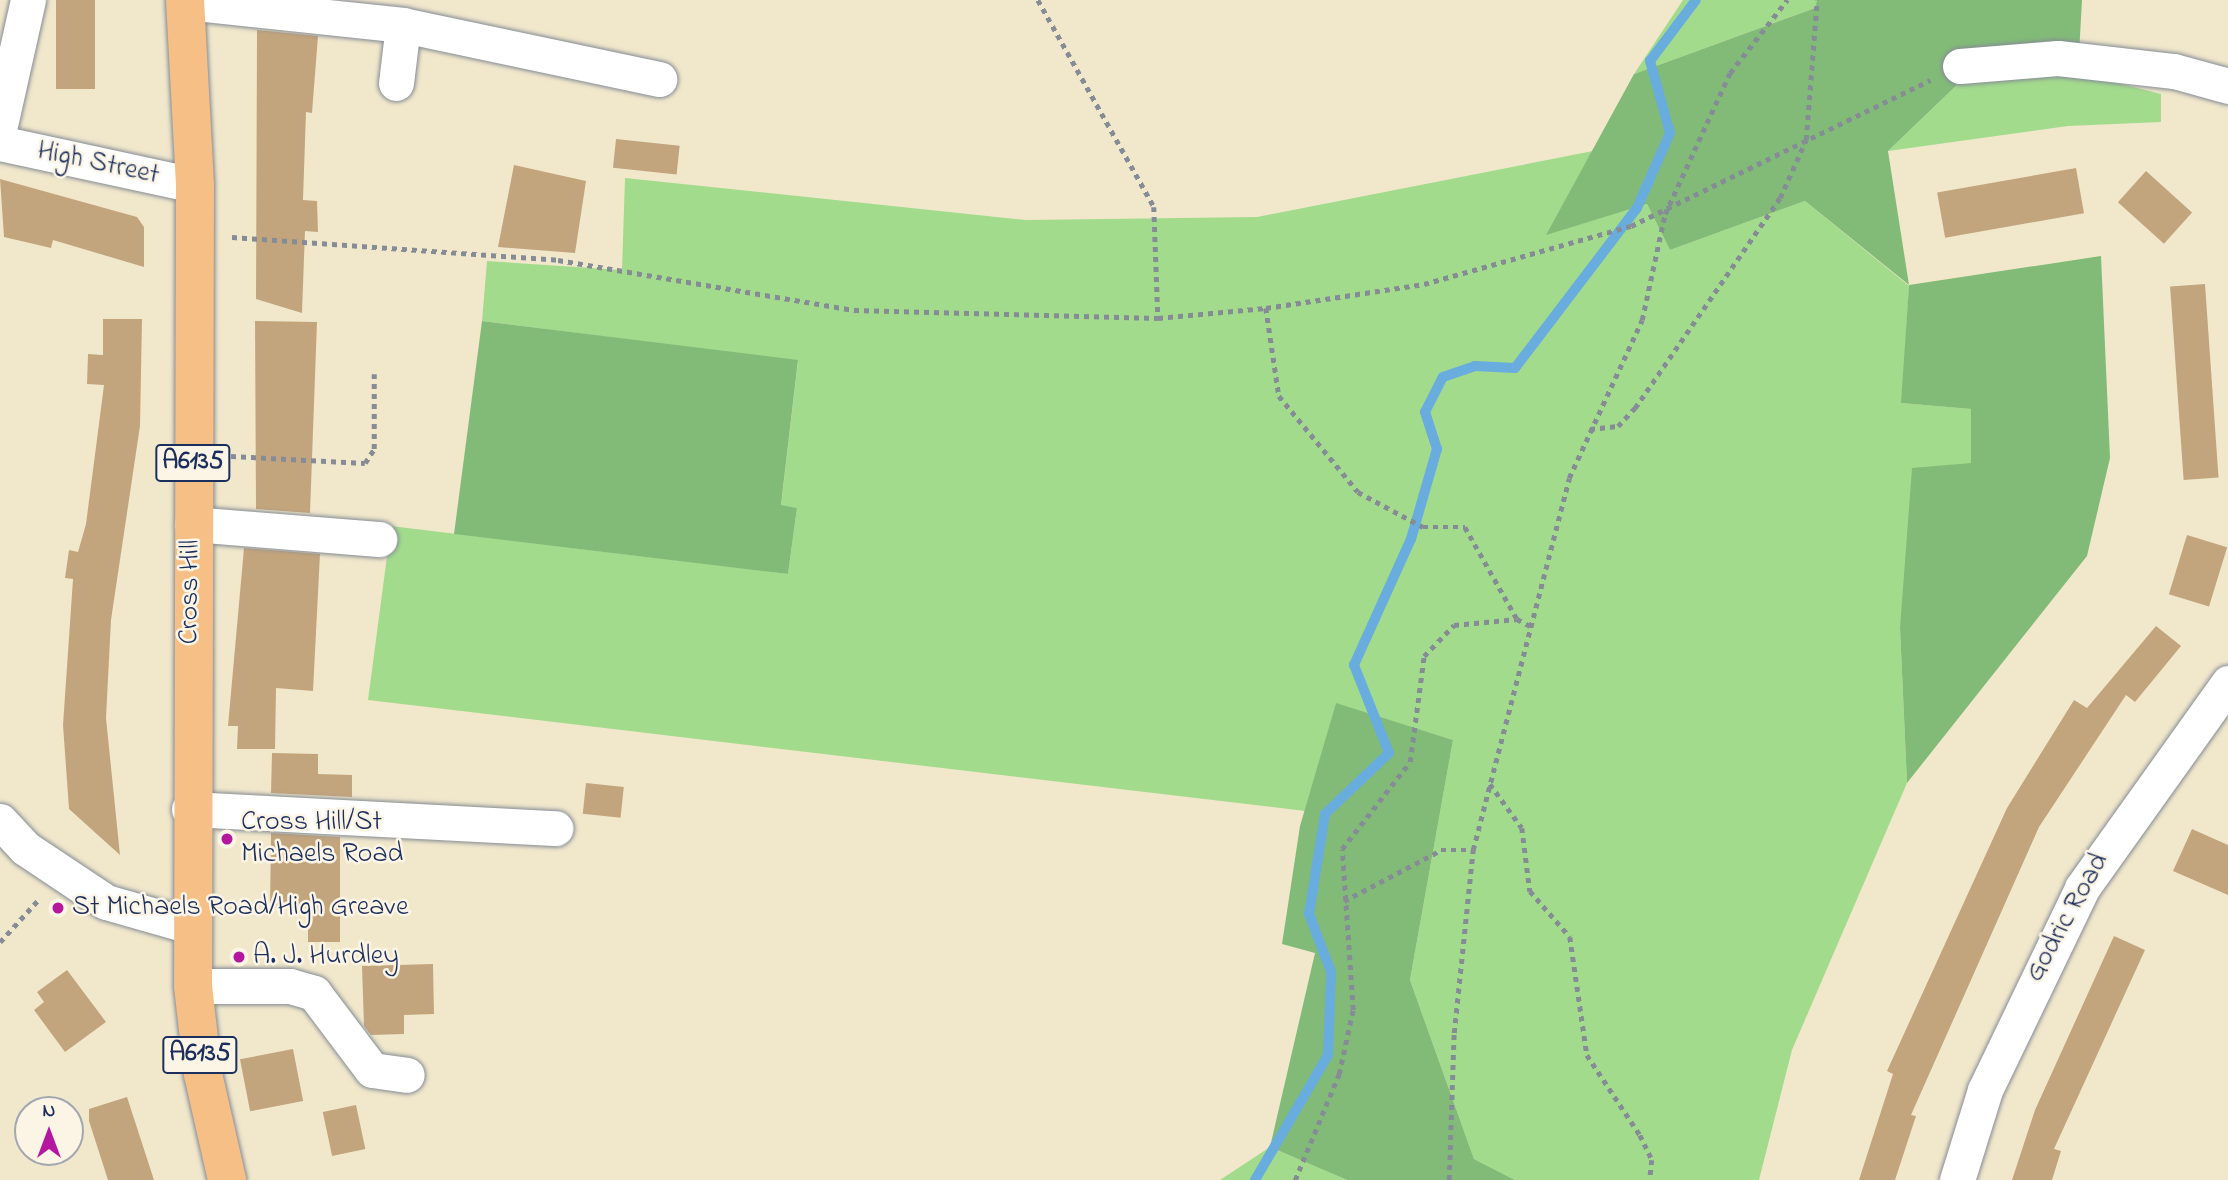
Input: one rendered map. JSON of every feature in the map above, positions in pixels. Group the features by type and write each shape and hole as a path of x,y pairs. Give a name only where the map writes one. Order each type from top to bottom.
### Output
{"main road":[{"name":"Cross Hill","path":"185,1 195,185 189,808 194,927 193,986 203,1074 227,1180"}],"street":[{"path":"0,125 28,0"},
{"path":"185,1 403,25 659,79"},
{"path":"396,83 403,25"},
{"path":"1959,66 2059,58 2174,71 2228,86"},
{"name":"High Street","path":"0,143 195,185"},
{"path":"192,524 379,539"},
{"name":"Godric Road","path":"1957,1180 1990,1079 2082,888 2228,683"},
{"path":"189,808 556,828"},
{"path":"0,821 61,876 106,902 194,927"},
{"path":"193,986 290,986 314,993 372,1070 407,1075"}],"path":[{"path":"1038,0 1154,207 1158,318"},
{"path":"1450,1180 1454,1033 1473,850 1569,478 1589,429 1642,320 1665,214 1730,73 1787,0"},
{"path":"1589,429 1618,426 1635,408 1752,244 1806,140 1817,0"},
{"path":"195,235 558,260 854,310 1158,318 1266,309 1424,284 1631,226 1665,214 1806,140 1959,66"},
{"path":"1266,309 1279,396 1358,492 1423,527 1465,527 1517,619 1530,626"},
{"path":"193,453 365,463 374,449 374,374"},
{"path":"1295,1180 1339,1074 1353,1010 1342,849 1410,762 1424,656 1454,625 1517,619"},
{"path":"1490,784 1522,828 1530,891 1570,937 1587,1055 1640,1135 1652,1160 1650,1180"},
{"path":"1344,901 1441,850 1473,850"},
{"path":"0,942 61,876"}],"green space":[{"path":"1683,0 1817,0 1815,8 1634,74"},
{"path":"1817,0 2082,0 2078,73 1961,81 1888,151 1909,285 1805,201 1670,250 1647,204 1546,235 1634,74 1815,8"},
{"path":"2078,73 2161,94 2161,122 2068,126 1888,151 1961,81"},
{"path":"1593,151 1547,234 1647,204 1670,250 1805,201 1909,286 1902,403 1971,409 1971,463 1900,628 1907,783 1792,1050 1759,1180 1515,1180 1474,1159 1410,980 1453,740 1336,704 1305,811 368,700 391,526 788,574 797,508 781,506 798,361 482,321 487,261 622,270 625,178 1026,220 1257,217"},
{"path":"2101,256 2110,458 2087,556 1907,783 1900,628 1912,468 1971,463 1971,409 1901,403 1909,285"},
{"path":"482,321 798,360 781,505 797,508 788,574 454,534"},
{"path":"1336,703 1453,740 1410,980 1474,1159 1515,1180 1347,1180 1270,1147 1315,953 1282,944 1300,826"},
{"path":"1270,1147 1347,1180 1220,1180"}],"building":[{"path":"56,0 95,0 95,89 56,89"},
{"path":"257,30 318,36 312,113 306,112 303,200 317,201 318,232 305,231 302,313 256,299"},
{"path":"616,139 680,146 677,175 613,168"},
{"path":"514,165 586,181 575,253 498,247"},
{"path":"2076,168 2084,213 1945,238 1937,192"},
{"path":"2146,171 2192,212 2164,244 2118,202"},
{"path":"0,179 137,217 144,227 144,267 53,240 51,248 4,237"},
{"path":"2205,284 2219,478 2184,480 2170,286"},
{"path":"103,319 142,319 140,426 111,620 106,718 120,855 69,809 63,725 73,579 65,578 69,550 78,552 86,524 104,385 87,384 88,354 103,355"},
{"path":"255,321 317,322 310,513 256,509"},
{"path":"2187,535 2227,547 2209,607 2169,594"},
{"path":"244,548 320,554 313,691 276,688 275,749 237,749 238,726 228,726"},
{"path":"2156,626 2181,646 2135,702 2126,695 2039,827 1911,1115 1916,1116 1895,1180 1859,1180 1893,1074 1887,1071 2007,808 2074,700 2087,708"},
{"path":"272,753 318,754 318,774 352,775 352,797 271,793"},
{"path":"586,783 624,787 621,818 583,814"},
{"path":"2192,829 2228,845 2228,895 2173,871"},
{"path":"271,833 340,837 340,942 308,942 308,908 270,908"},
{"path":"2114,936 2145,950 2054,1149 2061,1151 2052,1180 2012,1180 2035,1110"},
{"path":"433,964 434,1014 404,1015 404,1034 371,1035 364,1026 362,966"},
{"path":"67,970 106,1022 65,1052 34,1010 44,1002 37,992"},
{"path":"293,1049 303,1101 250,1111 240,1059"},
{"path":"127,1097 154,1180 108,1180 89,1121 89,1109"},
{"path":"356,1105 365,1149 332,1156 323,1112"}],"waterway":[{"path":"1255,1180 1328,1055 1331,972 1309,914 1325,814 1389,753 1354,665 1411,539 1437,449 1425,412 1443,377 1475,366 1515,368 1637,208 1670,133 1650,61 1696,0"}],"place":[{"name":"Cross Hill/St Michaels Road","path":"227,839"},
{"name":"St Michaels Road/High Greave","path":"58,908"},
{"name":"A. J. Hurdley","path":"239,957"}]}
